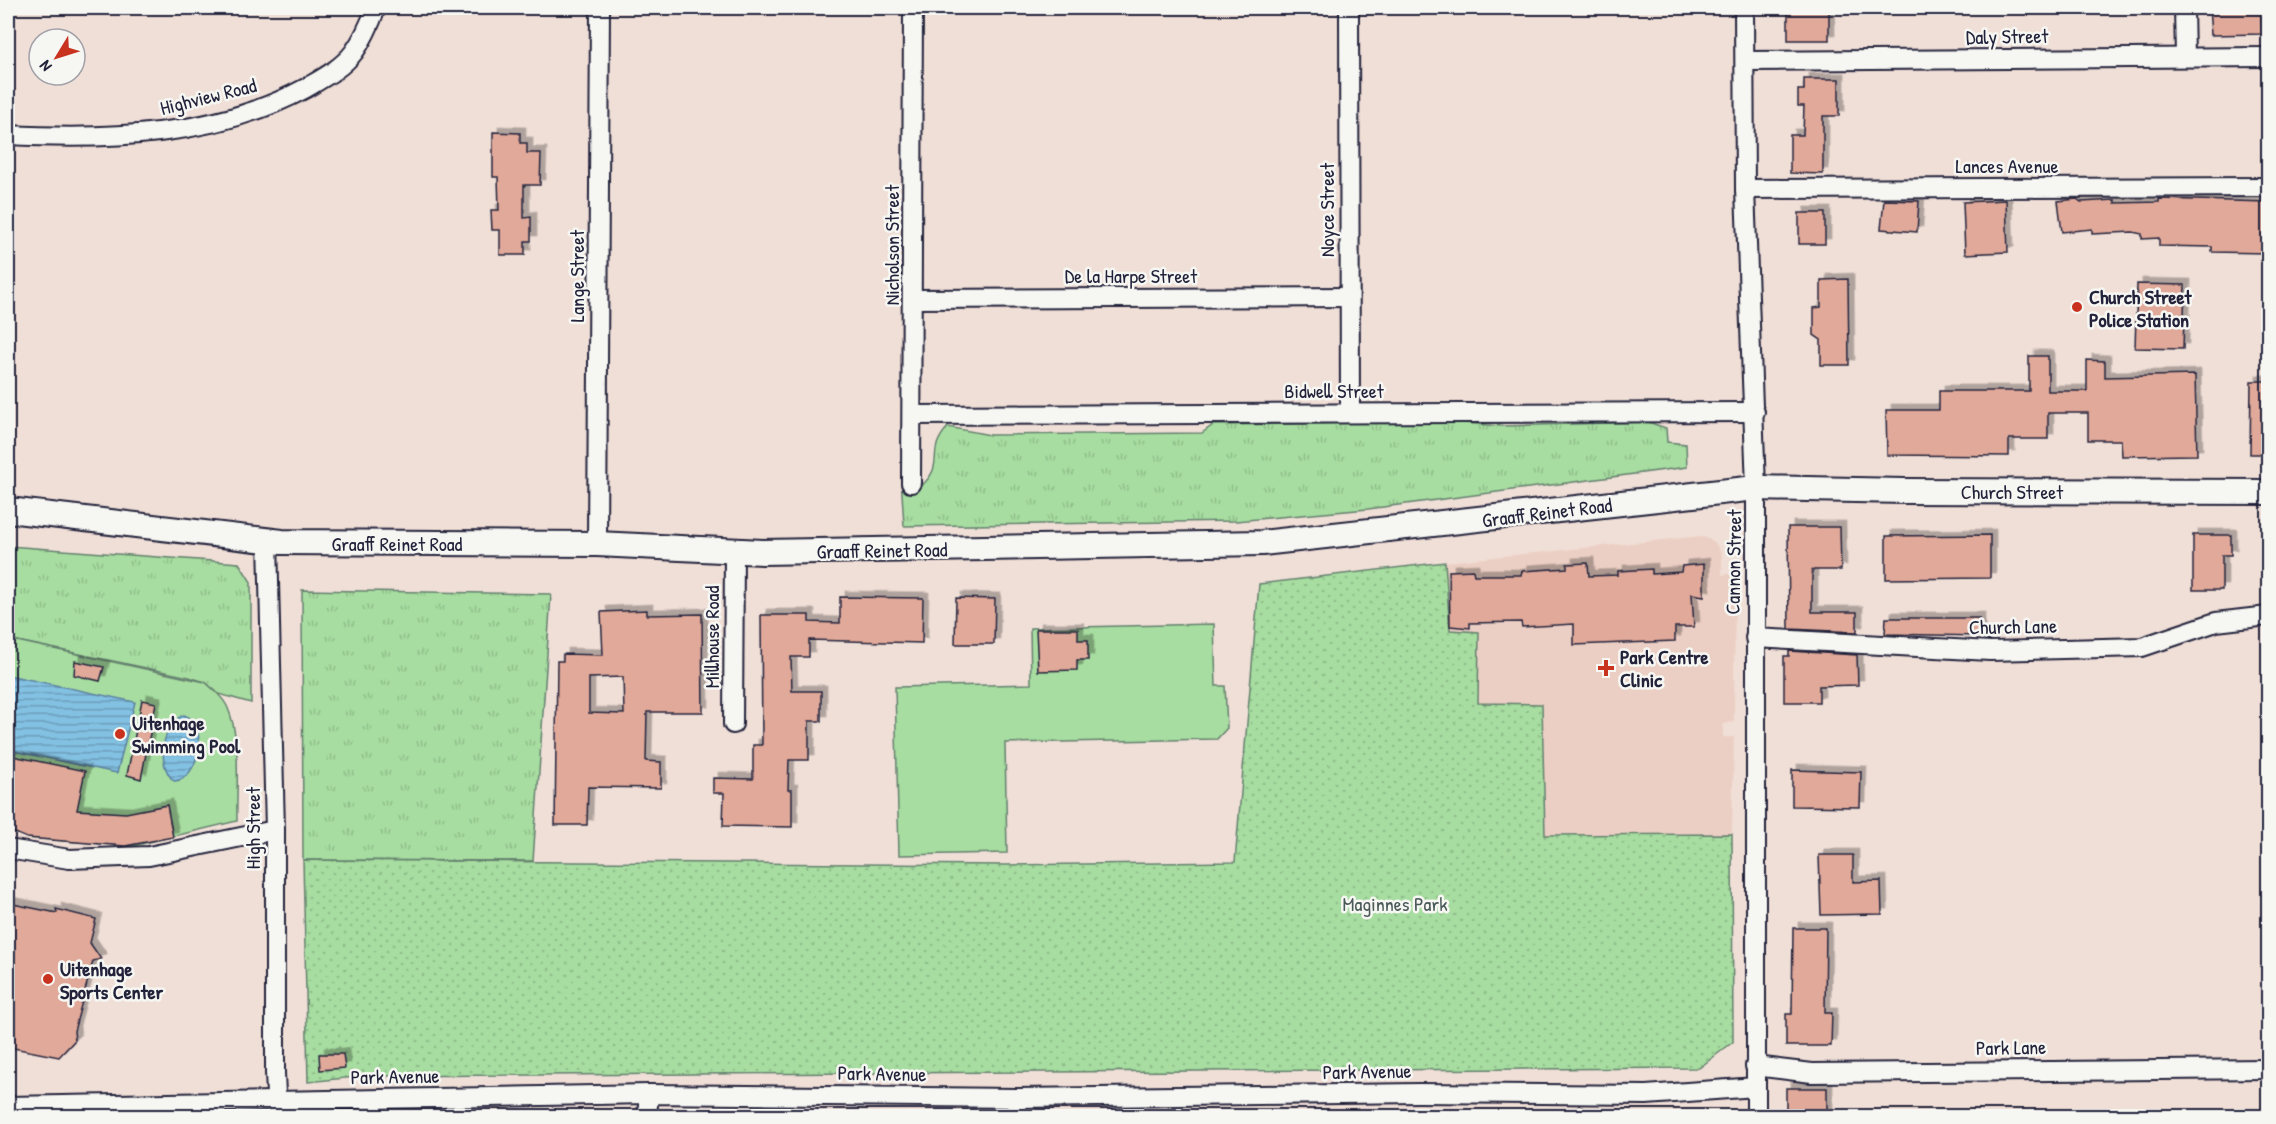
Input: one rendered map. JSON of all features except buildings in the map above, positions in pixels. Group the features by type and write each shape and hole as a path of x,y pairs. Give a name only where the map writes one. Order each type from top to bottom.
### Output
{"main road":[{"name":"Graaff Reinet Road","path":"8,510 268,540 597,544 734,551 1262,543 1756,488"},
{"name":"Church Street","path":"1756,488 1904,491 2268,492"}],"street":[{"name":"Highview Road","path":"8,135 94,137 147,134 201,125 276,102 329,75 352,54 367,32 375,8"},
{"name":"Lange Street","path":"597,544 600,8"},
{"name":"Nicholson Street","path":"911,483 913,8"},
{"name":"Noyce Street","path":"1349,8 1350,413"},
{"name":"Cannon Street","path":"1744,8 1745,189 1755,411 1756,488 1756,1116"},
{"path":"2184,8 2185,56"},
{"name":"Daly Street","path":"1745,61 2268,57"},
{"name":"Lances Avenue","path":"1745,189 2268,187"},
{"name":"De la Harpe Street","path":"913,299 1349,297"},
{"name":"Bidwell Street","path":"913,415 1755,411"},
{"name":"High Street","path":"268,540 275,831 277,1109"},
{"name":"Millhouse Road","path":"733,724 734,551"},
{"name":"Church Lane","path":"1755,638 1990,651 2142,647 2216,622 2268,616"},
{"path":"8,849 69,859 149,856 275,831"},
{"name":"Park Lane","path":"1755,1066 1812,1073 2015,1069 2268,1069"},
{"name":"Park Avenue","path":"8,1106 277,1109 649,1094 1017,1098 1419,1093 1646,1095 1756,1087"},
{"path":"647,1116 649,1094"},
{"path":"1016,1116 1017,1098"}],"shaded area":[{"name":"Park Centre Clinic","path":"1701,536 1715,542 1722,555 1722,575 1735,573 1734,722 1723,724 1723,737 1734,737 1732,834 1544,835 1542,705 1478,704 1479,632 1450,630 1445,562"}],"green space":[{"path":"1450,422 1501,426 1648,422 1666,428 1667,442 1686,444 1687,467 1368,509 1236,521 904,526 901,477 913,486 921,486 929,478 935,464 937,444 948,427 990,435 1202,433 1213,425"},
{"path":"8,546 239,563 251,582 251,703 219,694 205,682 189,677 8,639"},
{"name":"Maginnes Park","path":"1445,562 1450,630 1479,632 1478,703 1542,704 1545,835 1732,834 1733,1042 1699,1068 364,1076 308,1082 303,860 1005,865 1235,862 1259,584"},
{"path":"302,590 551,594 533,861 303,860"},
{"path":"1214,624 1216,686 1225,686 1227,728 1217,739 1005,743 1007,853 899,855 895,687 1031,684 1030,628"},
{"name":"Uitenhage Swimming Pool","path":"8,639 205,682 223,699 232,719 237,762 237,821 133,846 27,838 8,830"}],"water":[{"path":"8,675 135,702 117,773 8,750"},
{"path":"184,715 192,720 197,729 198,751 190,772 174,781 165,765 164,745 170,727"}],"place":[{"name":"Church Street Police Station","path":"2077,307"},
{"name":"Park Centre Clinic","path":"1606,668"},
{"name":"Uitenhage Swimming Pool","path":"120,734"},
{"name":"Uitenhage Sports Center","path":"48,979"}]}
